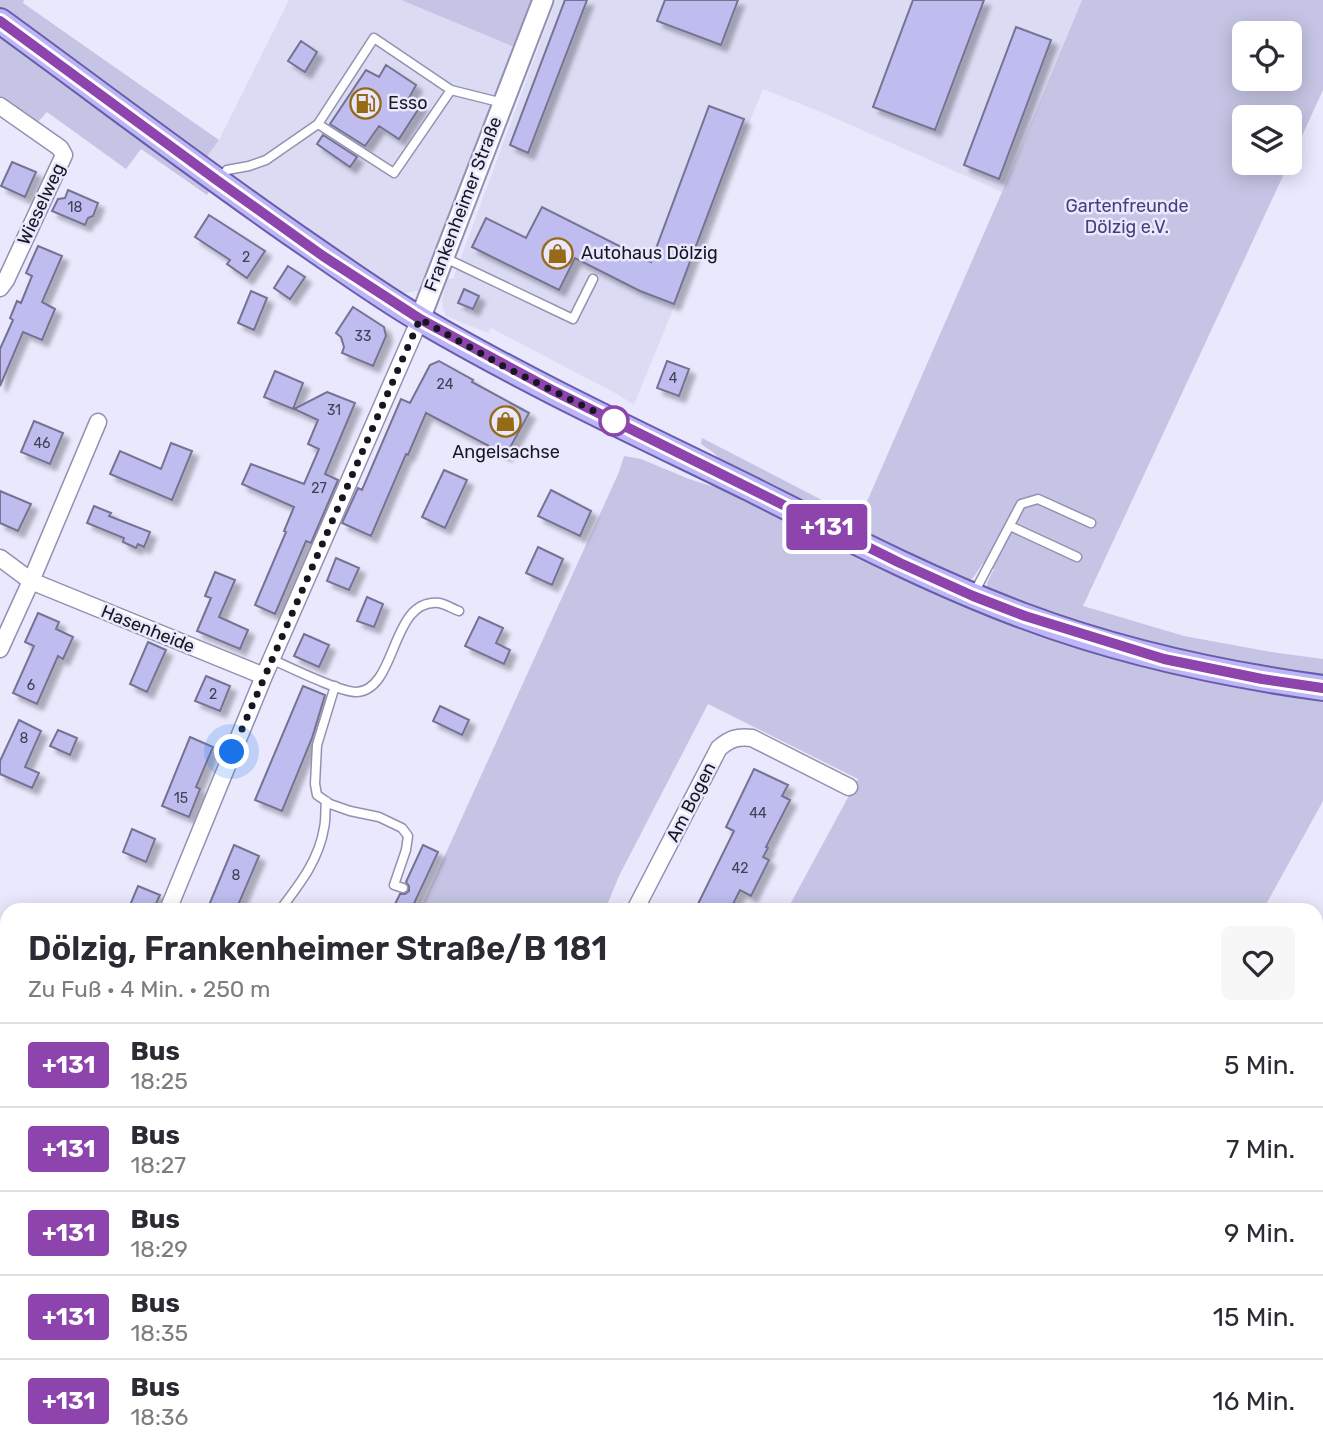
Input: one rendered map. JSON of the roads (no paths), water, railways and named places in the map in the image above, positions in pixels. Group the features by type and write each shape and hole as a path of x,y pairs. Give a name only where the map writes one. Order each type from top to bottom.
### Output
{"main road":[{"path":"0,21 323,256 420,319 505,367 826,527 973,596 1044,623 1131,649 1211,670 1323,688"}],"street":[{"name":"Frankenheimer Straße","path":"171,903 271,659 420,319 544,0"},
{"name":"Wieselweg","path":"0,106 60,148 64,155 0,288"},
{"path":"0,649 32,581 98,422"},
{"name":"Hasenheide","path":"0,558 32,581 264,676"},
{"name":"Am Bogen","path":"639,903 719,748 729,740 752,738 849,787"}],"lane":[{"path":"218,181 227,170 266,160 318,124 374,38 452,90 503,103"},
{"path":"318,124 394,173 452,90"},
{"path":"443,257 573,319 593,279"},
{"path":"973,596 1021,504 1038,499 1091,523"},
{"path":"1010,526 1077,557"},
{"path":"271,659 335,686 357,692 378,680 408,617 422,606 439,603 459,611"},
{"path":"335,686 317,745 317,794 330,804 379,817 402,828 408,836 394,885 403,888"},
{"path":"286,903 305,877 318,850 325,827 326,801"}],"place":[{"name":"Esso","path":"365,103"},
{"name":"Autohaus Dölzig","path":"558,253"},
{"name":"Angelsachse","path":"506,422"}],"park label":[{"name":"Gartenfreunde Dölzig e.V.","path":"1127,216"}]}
